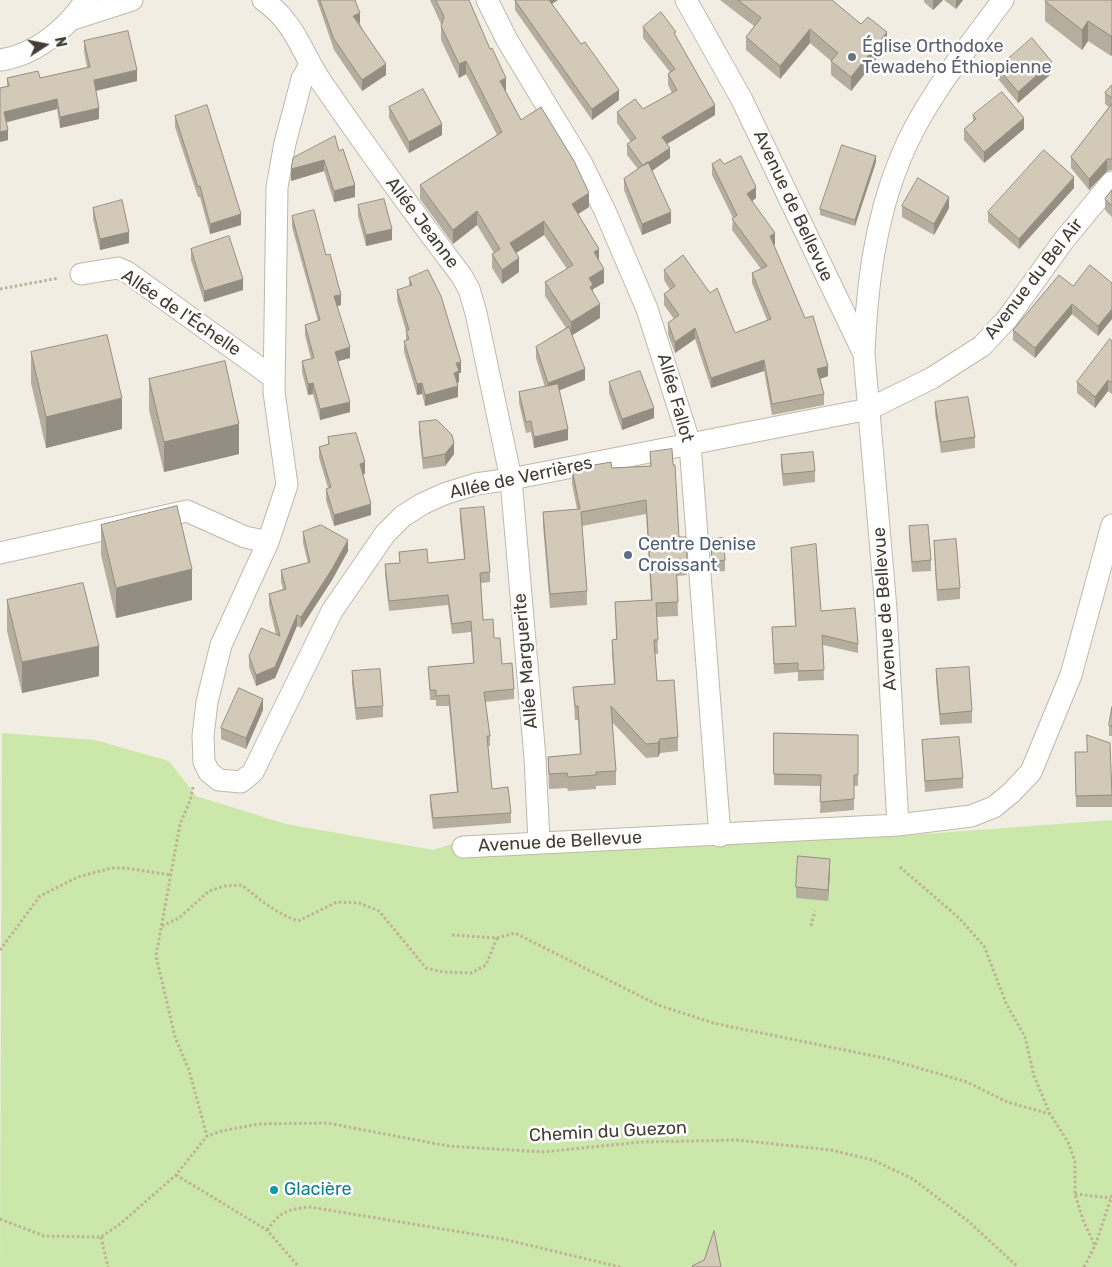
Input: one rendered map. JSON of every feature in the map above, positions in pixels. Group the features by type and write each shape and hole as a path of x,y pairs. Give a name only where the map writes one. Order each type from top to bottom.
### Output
{"street":[{"path":"0,60 12,58 33,49 73,19 86,0"},
{"path":"73,19 132,0"},
{"name":"Allée Jeanne","path":"263,0 273,7 298,37 310,64 394,186 461,275 469,289 476,313 511,479"},
{"name":"Allée Fallot","path":"487,0 507,40 577,156 605,212 660,344 690,444 720,836"},
{"name":"Avenue de Bellevue","path":"463,847 539,842 720,836 898,825 886,609 864,354 742,100 686,0"},
{"path":"864,354 867,289 885,202 900,158 916,126 950,72 1003,0"},
{"path":"208,772 204,762 203,736 207,702 220,645 268,542 287,485 274,392 277,187 285,143 302,79 310,64"},
{"name":"Avenue du Bel Air","path":"869,409 932,378 982,346 1007,320 1064,240 1112,182"},
{"name":"Allée de l'Échelle","path":"81,274 118,268 127,272 274,378"},
{"name":"Allée de Verrières","path":"208,772 219,780 241,782 253,772 332,611 385,534 403,516 422,504 444,494 476,484 511,479 869,409"},
{"name":"Allée Marguerite","path":"511,479 535,758 539,842"},
{"path":"0,553 187,511 245,537 268,542"},
{"path":"898,825 971,816 994,807 1011,794 1030,772 1072,675 1112,525"}],"path":[{"path":"0,289 81,274"},
{"path":"0,1220 44,1236 100,1237 120,1224 176,1175 207,1136 188,1070 175,1037 156,956 180,824 190,801 193,783 208,772"},
{"path":"900,867 959,918 984,946 1006,1002 1025,1037 1034,1076 1050,1114 1068,1142 1075,1161 1075,1194 1083,1220 1095,1246"},
{"path":"0,950 40,896 78,877 111,868 125,868 171,875"},
{"path":"162,926 179,918 209,891 242,884 261,901 282,915 298,921 337,902 359,903 379,911 426,968 443,972 471,973 486,965 496,938"},
{"path":"811,926 815,911"},
{"path":"452,935 496,938 515,933 658,1005 713,1023 884,1058 968,1082 1007,1102 1050,1114"},
{"name":"Chemin du Guezon","path":"207,1136 222,1130 258,1124 327,1123 448,1146 544,1152 642,1142 737,1140 831,1150 873,1160 913,1179 968,1221 1018,1267"},
{"path":"176,1175 267,1230 299,1267"},
{"path":"1075,1194 1111,1196 1095,1246 1084,1267"},
{"path":"267,1230 277,1216 293,1208 310,1207 503,1238 620,1267"},
{"path":"100,1237 108,1267"}],"green space":[{"path":"2,733 95,740 169,761 196,796 286,824 433,850 458,842 459,857 897,836 1112,820 1112,1267 0,1267"}],"building":[{"path":"320,0 355,0 360,13 353,16 386,64 362,80 334,39"},
{"path":"436,0 469,0 490,49 492,48 506,78 500,81 521,120 541,107 574,161 589,193 572,204 599,249 594,252 604,269 589,278 593,285 590,287 600,304 571,322 545,282 573,265 544,221 510,243 519,258 502,270 492,254 500,249 477,211 453,230 420,185 502,132 466,61 459,64 441,26 444,17"},
{"path":"515,0 549,0 581,44 585,42 619,90 592,109"},
{"path":"738,0 832,0 861,24 868,17 887,32 851,77 831,61 838,53 810,29 780,66 746,37 761,18"},
{"path":"1046,0 1112,0 1112,35 1088,21 1082,30"},
{"path":"661,12 676,32 674,33 715,105 662,137 670,148 643,166 627,144 636,138 617,112 635,99 643,109 677,90 668,74 675,69 643,27"},
{"path":"128,31 137,70 94,80 99,108 60,117 57,99 4,112 8,130 0,132 0,88 9,86 7,78 38,71 40,78 90,67 84,41"},
{"path":"1032,38 1052,62 1018,92 998,68"},
{"path":"1112,85 1112,98 1105,93"},
{"path":"423,89 442,124 409,142 389,107"},
{"path":"1002,92 1024,118 984,152 964,129 976,119 973,115"},
{"path":"1112,104 1112,159 1107,159 1089,179 1071,157"},
{"path":"207,105 241,214 210,224 200,186 198,187 175,116"},
{"path":"335,136 339,151 343,149 355,185 334,191 324,160 291,169 293,158"},
{"path":"842,145 876,156 855,220 820,209"},
{"path":"1044,150 1074,177 1019,239 988,212"},
{"path":"741,156 756,187 747,194 775,233 770,236 805,318 813,316 828,366 817,369 824,394 772,404 764,360 711,378 695,328 675,342 668,323 679,315 664,294 675,286 664,270 683,255 710,293 717,288 735,333 771,319 752,273 767,266 732,219 737,215 712,164 720,159 724,164"},
{"path":"648,162 671,212 642,224 624,179"},
{"path":"918,178 949,197 934,224 902,206"},
{"path":"1112,190 1112,206 1105,199"},
{"path":"384,199 392,229 366,235 358,205"},
{"path":"122,200 129,232 100,239 93,208"},
{"path":"314,210 326,255 330,254 341,295 334,296 350,347 335,352 350,402 320,409 313,383 308,384 302,361 314,358 305,325 320,320 292,216"},
{"path":"229,236 243,279 204,291 191,249"},
{"path":"1090,265 1112,283 1112,309 1098,326 1072,304 1035,348 1013,330 1059,275 1073,286"},
{"path":"428,270 441,296 461,362 456,363 459,371 454,373 458,386 425,395 422,383 417,384 404,341 409,339 406,331 409,330 397,290 412,285 409,278"},
{"path":"569,327 585,369 548,383 536,347"},
{"path":"107,335 122,398 46,417 31,352"},
{"path":"1110,339 1112,341 1112,383 1108,380 1095,397 1077,382"},
{"path":"225,361 239,424 164,442 149,379"},
{"path":"640,371 654,408 622,419 609,382"},
{"path":"558,384 568,429 534,437 531,421 526,422 519,392"},
{"path":"968,397 975,437 941,442 935,402"},
{"path":"437,420 452,435 454,443 445,454 423,458 419,422"},
{"path":"356,433 365,462 360,464 371,504 334,515 326,489 331,487 319,447 329,444 328,437"},
{"path":"672,449 673,465 675,465 679,537 686,537 687,560 676,561 678,602 656,603 658,640 654,640 657,681 674,680 678,737 660,739 658,743 646,744 611,706 616,771 568,777 567,773 549,774 548,757 581,754 578,706 575,706 573,687 615,684 612,640 617,639 615,602 652,600 646,500 581,512 587,591 550,594 543,512 580,509 572,469 611,462 612,468 651,466 650,452"},
{"path":"813,452 815,471 783,474 781,455"},
{"path":"177,506 192,569 116,588 101,525"},
{"path":"484,507 490,572 480,573 483,620 493,619 494,638 500,638 502,664 512,663 514,689 484,692 490,736 487,736 492,789 508,787 511,813 433,818 430,795 458,792 449,695 436,696 436,690 430,690 428,667 474,663 471,621 452,624 448,595 389,601 385,564 400,563 399,552 427,549 428,563 465,559 460,509"},
{"path":"321,525 348,540 301,617 297,615 275,667 256,675 249,656 261,628 280,636 269,594 286,589 281,570 310,562 303,532"},
{"path":"928,525 931,560 912,562 909,526"},
{"path":"723,538 725,560 712,562 711,539"},
{"path":"956,539 960,588 937,590 934,541"},
{"path":"816,544 821,611 855,608 858,644 822,635 824,670 798,671 798,663 774,664 772,627 796,626 791,548"},
{"path":"83,583 99,646 22,662 7,600"},
{"path":"969,667 972,711 940,714 936,669"},
{"path":"380,669 383,706 356,708 352,671"},
{"path":"239,688 263,699 246,738 221,728"},
{"path":"1112,707 1112,726 1109,725"},
{"path":"774,733 858,735 858,775 854,775 854,799 820,802 821,775 774,774"},
{"path":"1087,735 1110,743 1112,795 1076,796 1075,752 1087,752"},
{"path":"959,737 963,778 925,781 922,740"},
{"path":"798,856 830,859 828,890 796,887"},
{"path":"714,1231 721,1267 692,1266 704,1260"}],"place":[{"name":"Église Orthodoxe Tewadeho Éthiopienne","path":"852,57"},
{"name":"Centre Denise Croissant","path":"628,555"},
{"name":"Glacière","path":"274,1190"}]}
